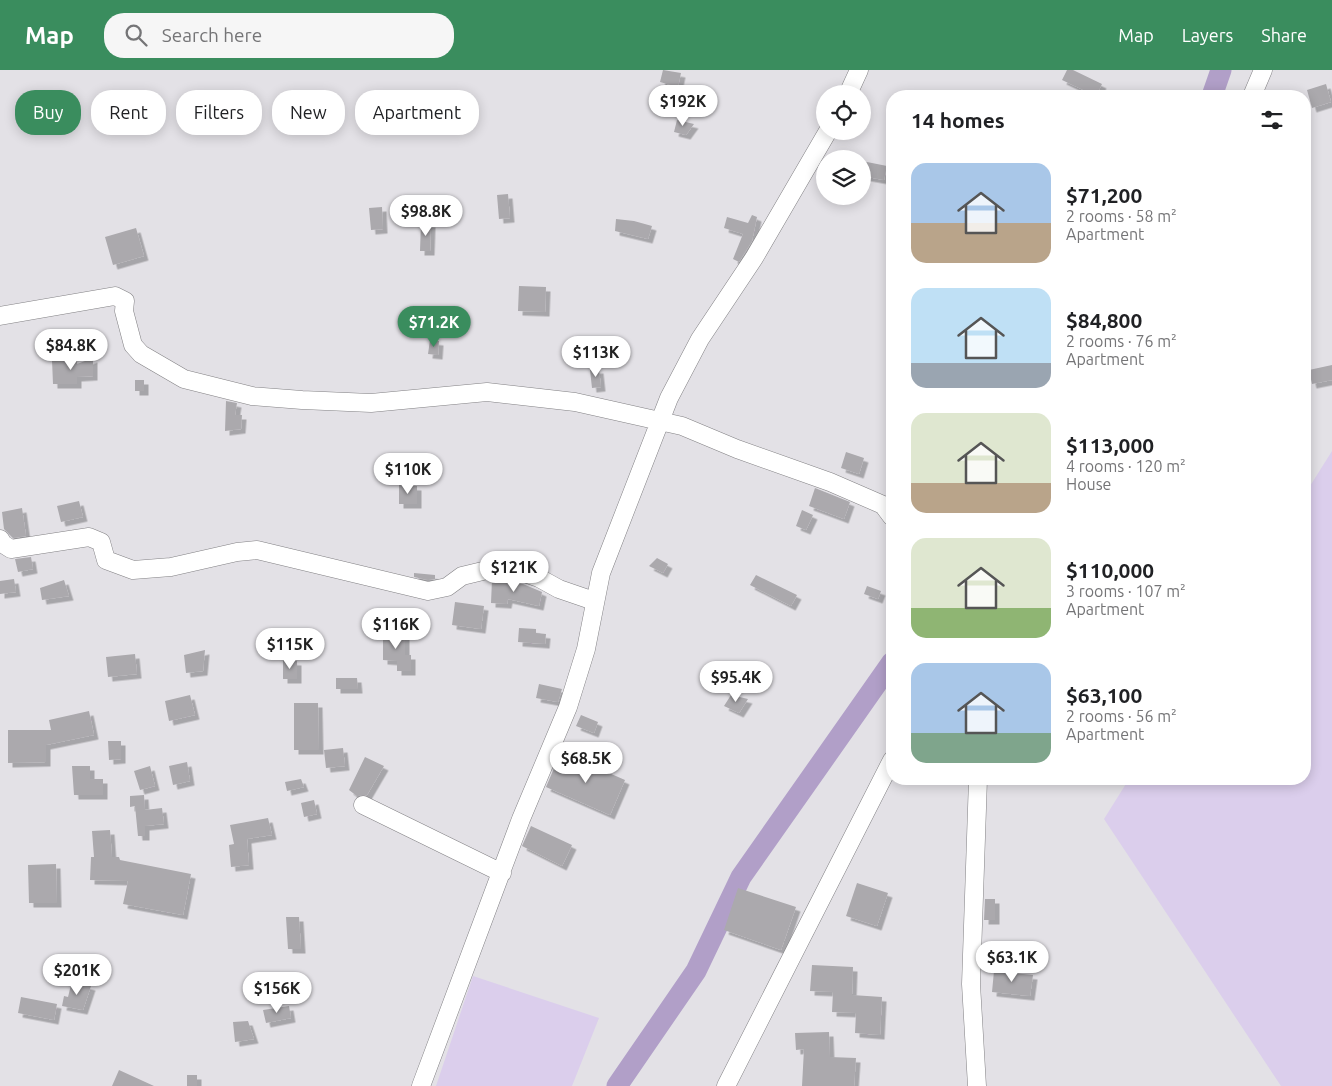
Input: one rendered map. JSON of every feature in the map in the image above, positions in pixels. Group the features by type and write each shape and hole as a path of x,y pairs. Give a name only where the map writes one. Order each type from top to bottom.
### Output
{"street":[{"path":"852,85 859,70"},
{"path":"1255,90 1263,70"},
{"path":"421,1086 502,873 568,707 586,649 601,573 669,398 700,339 754,258 823,140"},
{"path":"0,316 115,296 125,301 128,329 133,344 141,354 184,379 252,396 371,403 488,392 576,402 660,420 830,482 883,504 886,508"},
{"path":"0,539 3,544 11,549 89,537 101,542 106,560 133,570 171,567 237,552 257,550 428,591 447,587 462,576 491,569 516,570 539,578 559,589 594,601"},
{"path":"726,1086 886,772"},
{"path":"977,1086 971,984 978,785"},
{"path":"363,805 502,873"}],"shaded area":[{"path":"1332,451 1332,1086 1281,1086 1104,819 1125,785 1311,785 1311,484"},
{"path":"473,976 599,1018 572,1086 436,1086"}],"building":[{"path":"663,70 681,73 678,87 660,82"},
{"path":"1067,70 1073,70 1102,84 1099,90 1083,90 1062,80"},
{"path":"1326,84 1331,102 1312,108 1311,90 1307,90"},
{"path":"677,120 694,124 686,135 674,132"},
{"path":"871,163 886,166 884,180 871,178"},
{"path":"508,194 510,218 499,219 497,195"},
{"path":"382,207 383,229 371,230 369,208"},
{"path":"752,215 757,217 752,241 739,262 733,259 743,234 724,228 727,217 748,223"},
{"path":"616,219 652,226 648,239 615,231"},
{"path":"421,223 431,223 430,251 420,251"},
{"path":"136,228 144,256 113,265 105,237"},
{"path":"519,286 546,287 545,312 518,311"},
{"path":"430,340 439,341 438,355 428,354"},
{"path":"93,358 93,376 77,377 77,384 53,384 52,360 77,359 77,364"},
{"path":"1332,365 1332,380 1312,384 1311,370"},
{"path":"599,369 601,387 592,388 590,370"},
{"path":"135,380 144,380 144,391 135,391"},
{"path":"226,401 237,403 235,415 242,415 241,429 225,431"},
{"path":"846,452 864,458 859,474 841,468"},
{"path":"399,485 417,486 417,504 399,504"},
{"path":"815,488 850,502 844,519 809,506"},
{"path":"79,501 83,517 61,522 57,506"},
{"path":"22,508 26,536 13,538 4,529 2,512"},
{"path":"802,510 813,515 806,530 796,526"},
{"path":"31,557 33,569 18,572 15,559"},
{"path":"657,558 668,564 663,573 649,566"},
{"path":"414,573 435,575 435,579 428,580 414,577"},
{"path":"756,575 797,595 791,606 750,585"},
{"path":"14,579 16,592 0,594 0,581"},
{"path":"64,580 69,596 42,600 40,588"},
{"path":"492,580 523,584 542,592 539,606 508,599 507,604 491,603"},
{"path":"867,586 881,591 878,599 864,594"},
{"path":"455,602 484,606 481,629 452,625"},
{"path":"519,628 536,629 536,633 546,634 545,644 518,642"},
{"path":"383,631 405,631 405,655 411,655 411,671 397,671 397,661 383,660"},
{"path":"205,650 203,671 186,673 184,655"},
{"path":"135,654 137,674 108,677 106,657"},
{"path":"283,660 297,661 297,679 283,679"},
{"path":"336,678 357,678 358,689 336,689"},
{"path":"539,684 562,689 558,702 536,698"},
{"path":"190,695 195,715 169,721 165,701"},
{"path":"731,695 748,699 739,713 724,706"},
{"path":"294,703 318,703 319,750 294,750"},
{"path":"89,711 94,735 46,745 46,762 8,763 8,730 51,730 49,720"},
{"path":"581,715 598,722 594,733 576,726"},
{"path":"108,741 121,741 121,759 109,760"},
{"path":"343,748 345,766 326,768 324,750"},
{"path":"561,752 625,780 610,815 546,787"},
{"path":"365,757 384,766 367,795 357,796 349,790"},
{"path":"187,762 190,781 173,785 169,766"},
{"path":"72,766 90,766 90,779 103,779 103,795 74,795"},
{"path":"150,766 155,786 140,790 134,771"},
{"path":"301,779 304,787 287,791 285,782"},
{"path":"144,795 145,810 162,808 164,824 145,826 145,836 138,836 135,806 130,807 130,796"},
{"path":"314,800 317,814 304,817 301,803"},
{"path":"268,818 272,835 247,839 249,865 231,867 229,845 234,844 230,825"},
{"path":"531,826 572,845 562,866 522,846"},
{"path":"110,830 112,857 191,874 183,915 123,904 128,881 90,880 91,857 94,857 92,831"},
{"path":"56,864 57,903 29,903 28,865"},
{"path":"857,883 888,893 877,926 846,916"},
{"path":"738,888 796,907 781,950 724,930"},
{"path":"985,899 995,899 995,920 984,920"},
{"path":"286,917 299,917 301,949 288,949"},
{"path":"812,965 853,967 852,995 882,997 880,1035 855,1033 856,1013 832,1012 833,992 810,991"},
{"path":"994,971 1033,975 1030,996 992,992"},
{"path":"72,981 91,986 83,1010 62,1006 64,996 68,997"},
{"path":"21,997 57,1004 54,1020 18,1013"},
{"path":"289,1006 291,1018 266,1023 263,1010"},
{"path":"248,1021 254,1039 235,1042 233,1022"},
{"path":"829,1032 830,1057 856,1058 854,1086 802,1086 804,1049 796,1050 795,1033"},
{"path":"119,1070 154,1086 112,1086"},
{"path":"187,1075 197,1075 197,1086 187,1086"}],"waterway":[{"path":"1214,90 1221,70"},
{"path":"617,1086 696,971 741,877 886,671"}]}
